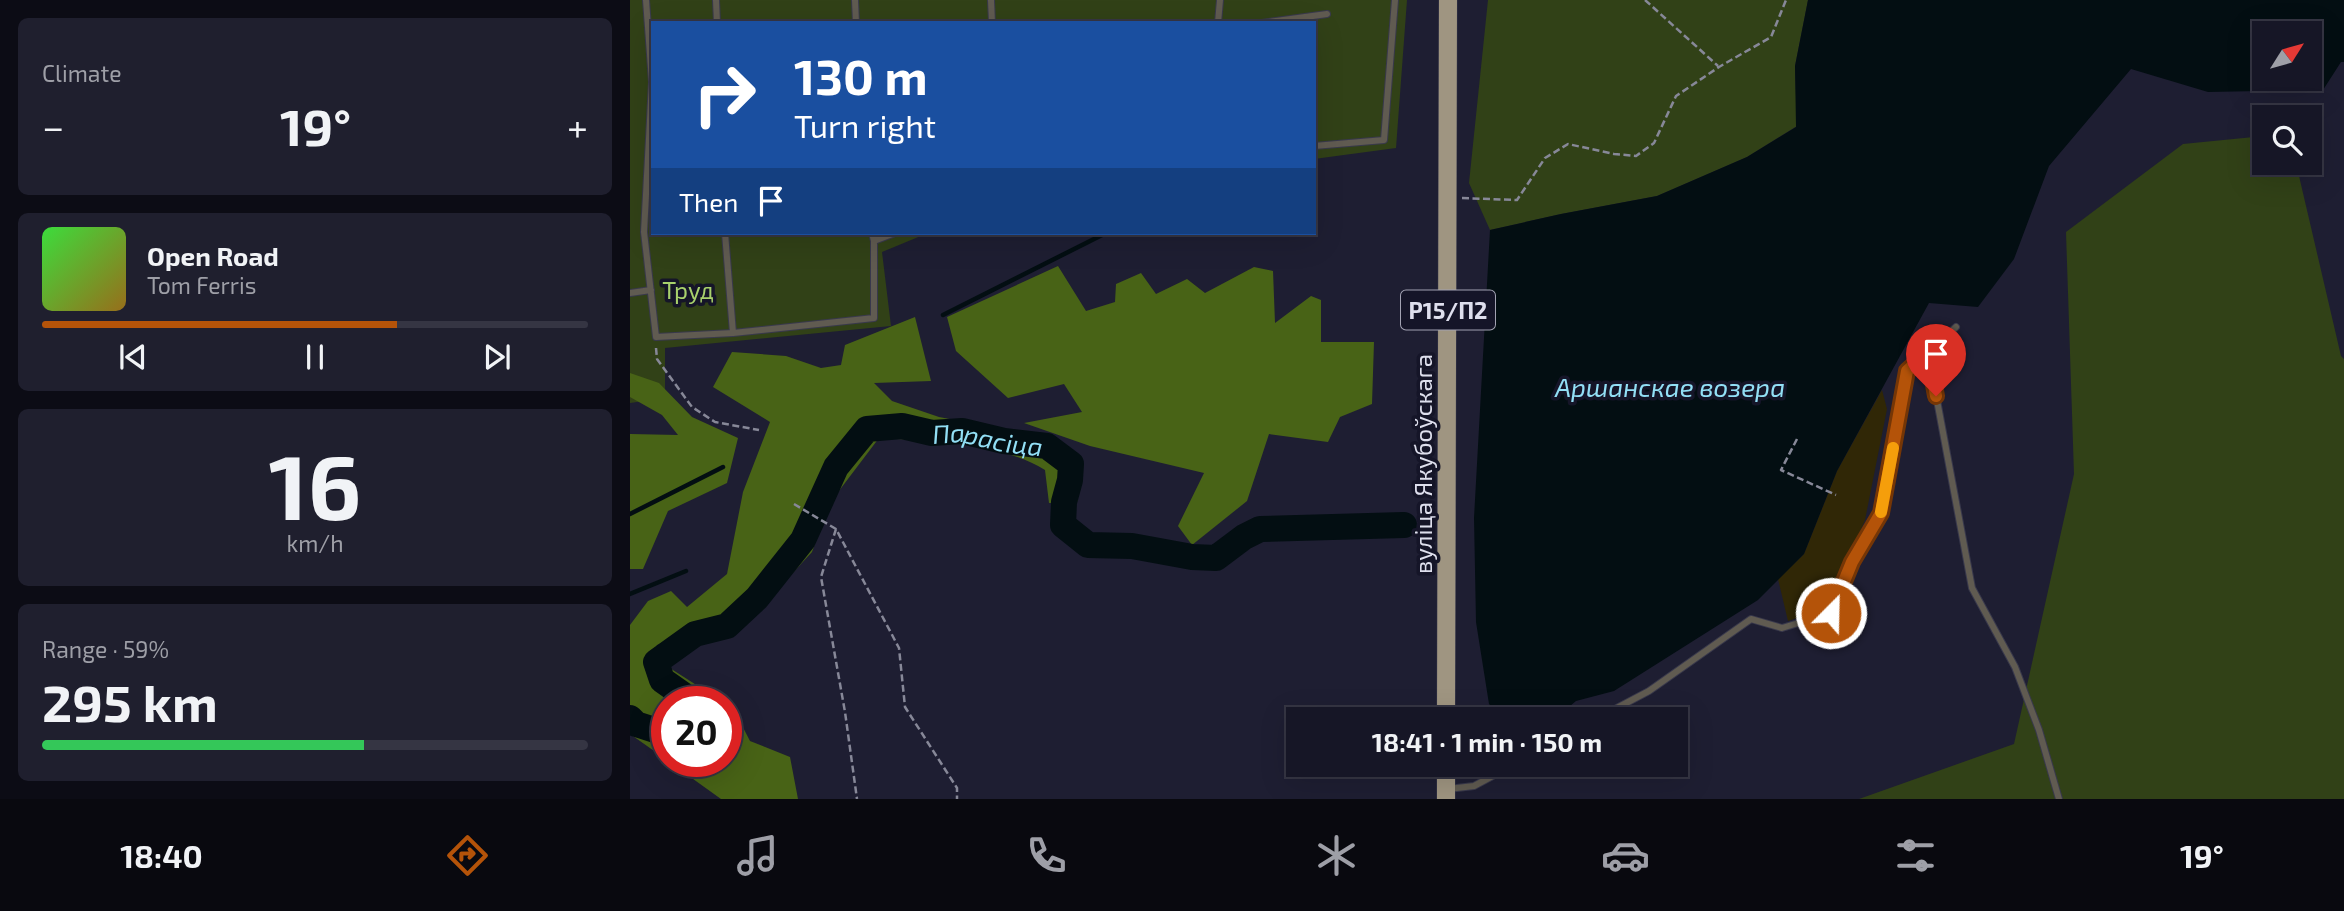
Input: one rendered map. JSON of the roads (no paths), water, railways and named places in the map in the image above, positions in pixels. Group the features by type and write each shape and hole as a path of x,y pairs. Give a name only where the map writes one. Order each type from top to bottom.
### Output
{"main road":[{"name":"вуліца Якубоўскага","path":"1446,707 1448,0"}],"lane":[{"path":"646,0 651,68"},
{"path":"716,0 717,21"},
{"path":"855,0 856,21"},
{"path":"990,0 992,21"},
{"path":"1218,21 1220,0"},
{"path":"1316,146 1384,140 1395,0"},
{"path":"1276,21 1327,14"},
{"path":"651,101 644,232 656,337 733,333 874,318 872,235"},
{"path":"725,235 733,333"},
{"path":"874,241 890,235"},
{"path":"630,293 651,290"},
{"path":"1618,707 1648,691 1751,619 1783,628 1831,613 1852,562 1881,513 1907,371 1956,327"},
{"path":"1928,352 1972,588 2015,667 2039,730 2059,799"},
{"path":"1447,794 1474,786 1491,777"}],"water":[{"name":"Аршанскае возера","path":"1808,0 2344,0 2344,62 2341,62 2323,90 2322,21 2252,21 2252,91 2266,91 2208,92 2131,69 2049,166 2014,259 1978,307 1929,303 1837,471 1804,554 1758,600 1614,691 1576,701 1569,707 1492,707 1489,704 1476,622 1474,518 1490,230 1657,196 1747,157 1796,127 1795,66"}],"waterway":[{"path":"943,315 1102,235"},
{"name":"Парасіца","path":"671,686 662,680 656,662 695,634 727,626 757,598 803,540 836,467 867,429 902,426 932,433 962,431 1004,441 1047,446 1071,464 1063,525 1088,545 1132,546 1192,557 1216,558 1244,537 1260,529 1404,525"},
{"path":"630,514 723,467"},
{"path":"630,594 686,571"},
{"name":"Парасіца","path":"630,718 636,724 651,729"}],"park label":[{"name":"Труд","path":"688,289"}]}
